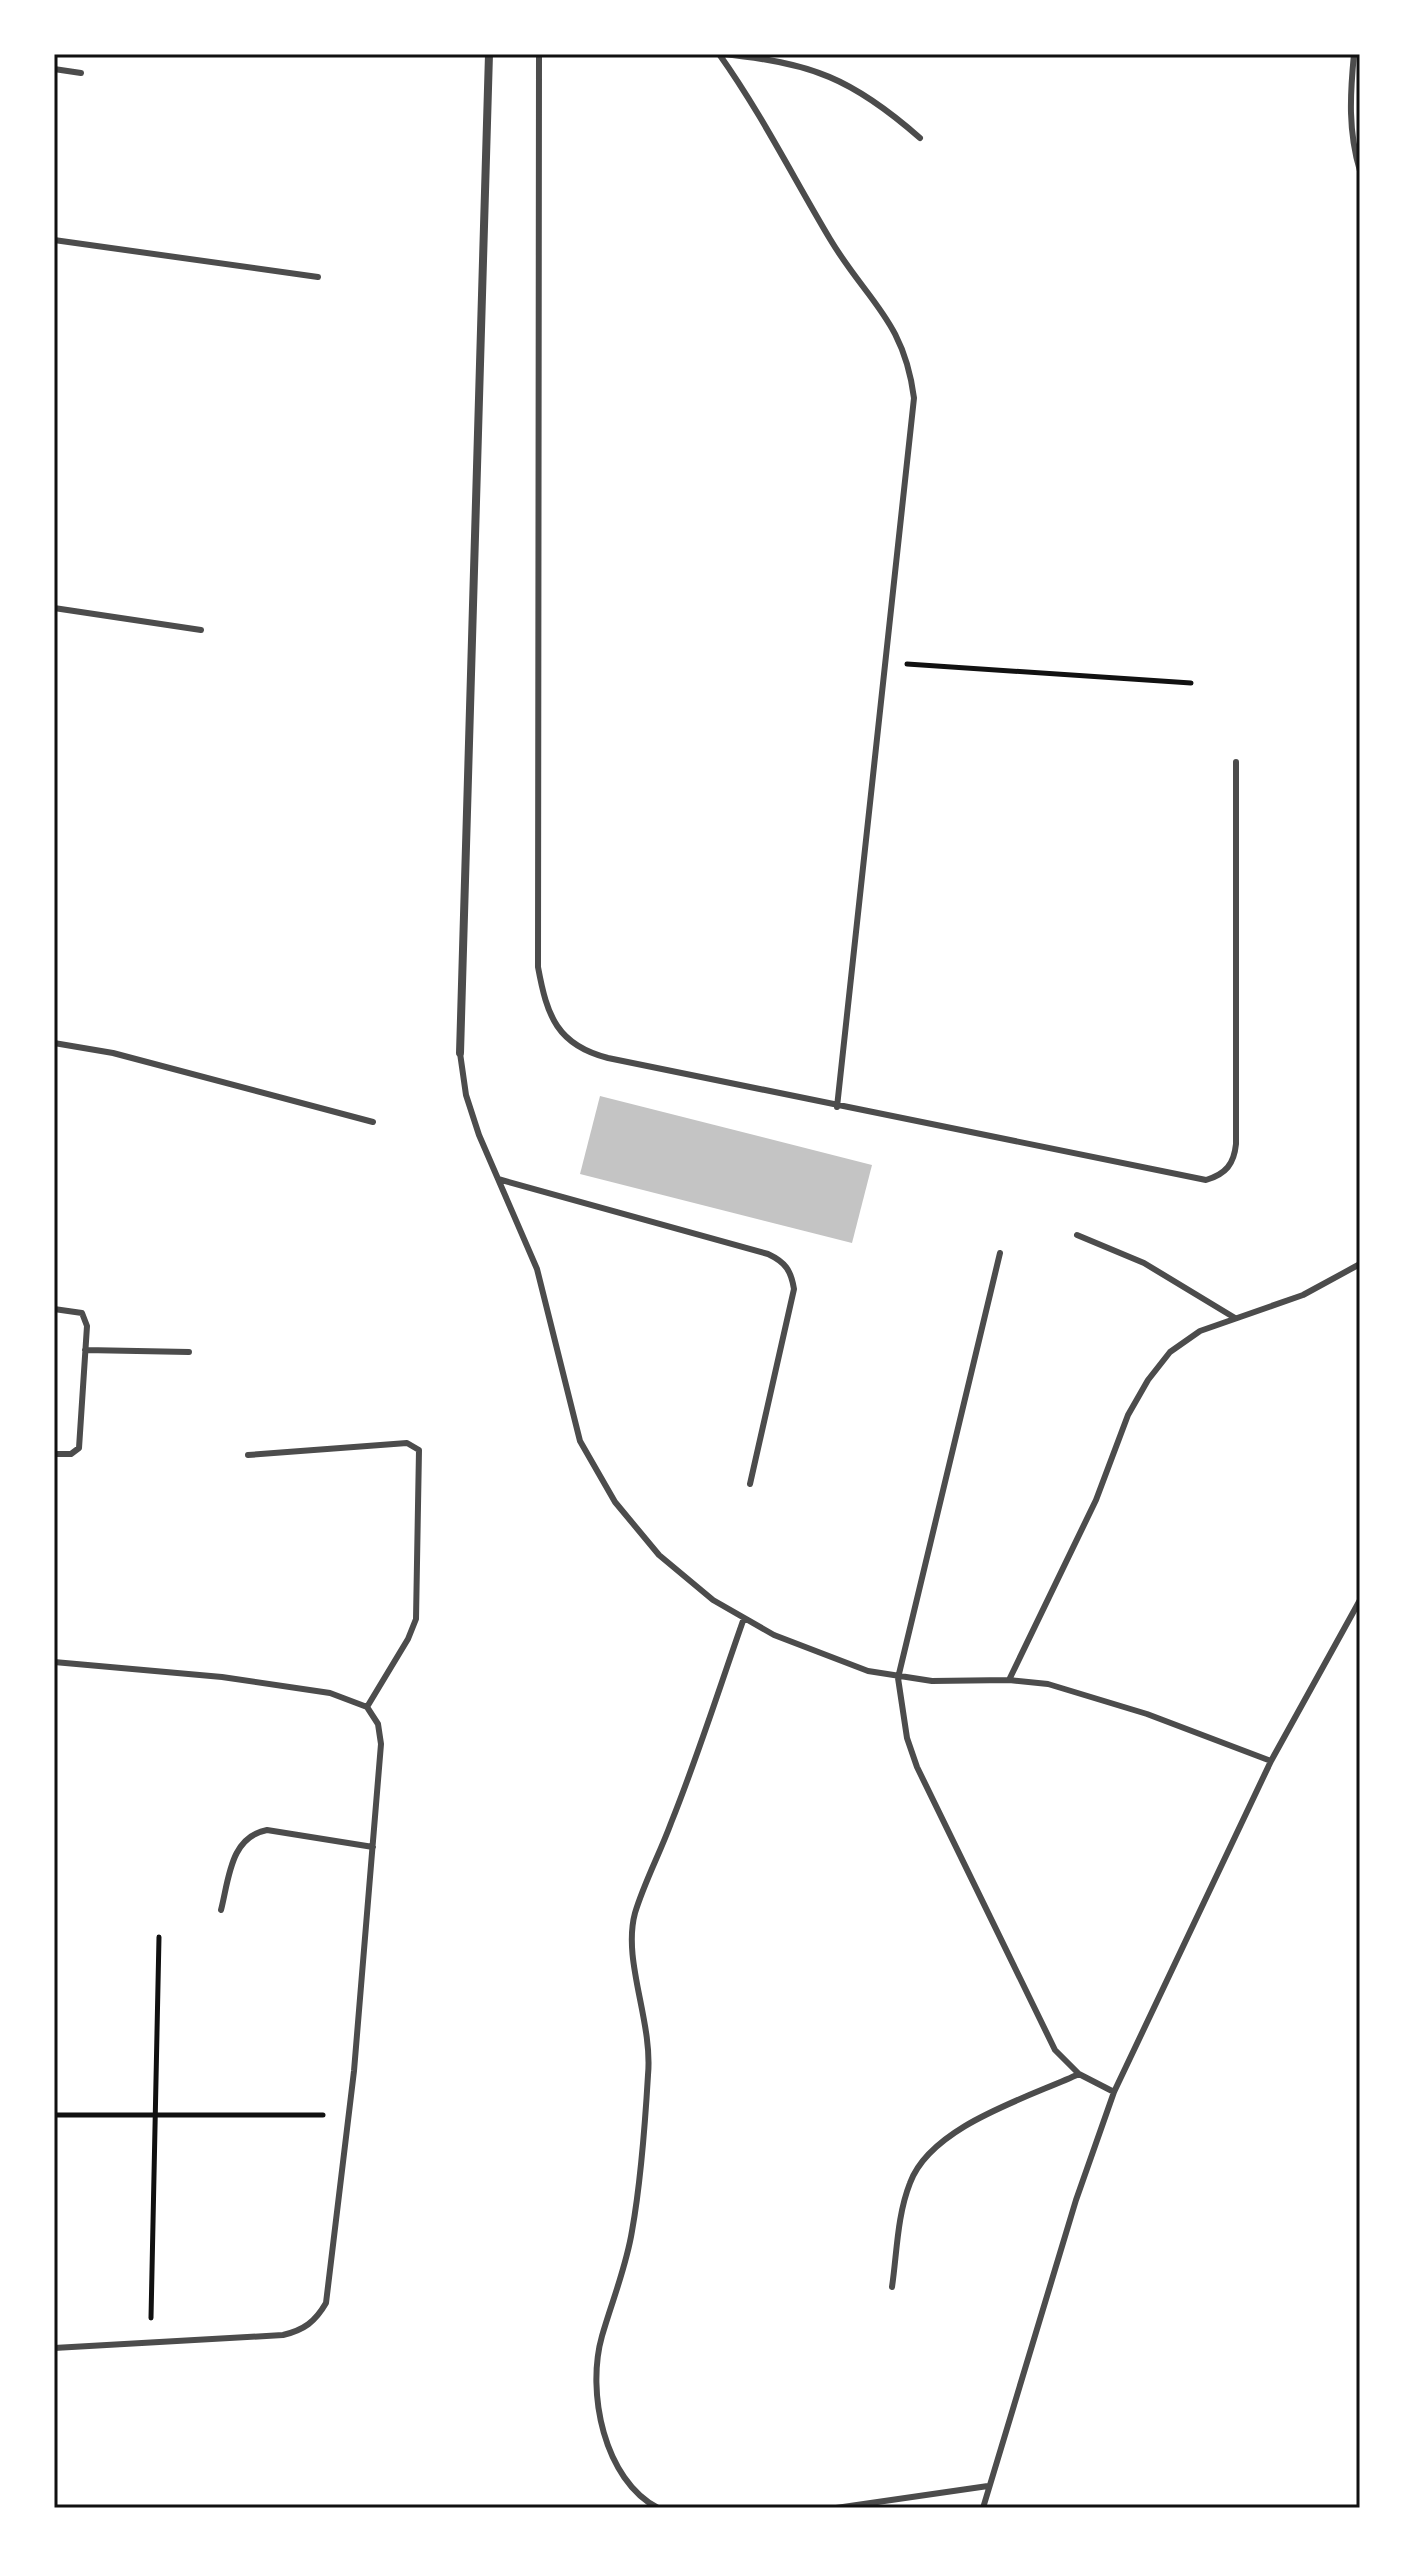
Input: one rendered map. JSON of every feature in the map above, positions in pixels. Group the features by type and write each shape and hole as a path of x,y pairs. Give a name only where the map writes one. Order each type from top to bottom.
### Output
{"street":[{"path":"460,1053 489,54"}],"lane":[{"path":"539,54 538,967 545,1004 562,1034 581,1051 837,1107 1206,1180 1229,1168 1236,1144 1236,762"},
{"path":"720,54 743,88 842,260 863,290 885,312 901,339 910,367 914,398 837,1107"},
{"path":"720,54 775,59 829,74 878,102 920,138"},
{"path":"1354,54 1348,101 1352,145 1360,171"},
{"path":"54,69 81,73"},
{"path":"54,240 318,277"},
{"path":"54,608 201,630"},
{"path":"54,1043 113,1053 373,1122"},
{"path":"460,1053 466,1095 537,1269 580,1441 615,1502 659,1555 713,1600 774,1635 898,1678 1009,1680 1048,1684 1271,1761"},
{"path":"498,1179 782,1261 791,1273 794,1289 750,1484"},
{"path":"1077,1235 1144,1263 1235,1318"},
{"path":"1000,1253 898,1678 904,1723 917,1767 1050,2041 1079,2074 1114,2092"},
{"path":"1009,1680 1068,1560 1128,1415 1148,1380 1170,1352 1200,1331 1303,1295 1360,1264"},
{"path":"54,1309 82,1313 87,1326 79,1448 71,1454 54,1454"},
{"path":"85,1350 189,1352"},
{"path":"248,1455 407,1443 419,1450 416,1619 408,1639 367,1707"},
{"path":"983,2508 1080,2187 1114,2092 1271,1761 1360,1600"},
{"path":"658,2508 643,2500 615,2465 603,2422 597,2379 602,2337 623,2274 633,2228 649,2074 646,2017 632,1961 634,1916 672,1823 744,1618"},
{"path":"54,1662 237,1679 330,1693 367,1707 378,1724 381,1744 348,2115 326,2303 316,2319 301,2331 283,2335 54,2348"},
{"path":"221,1910 236,1855 242,1841 253,1833 267,1830 373,1847"},
{"path":"892,2287 902,2210 911,2180 928,2154 953,2133 1079,2074"},
{"path":"836,2508 988,2486"}],"path":[{"path":"886,663 1191,683"},
{"path":"150,2343 159,1937"},
{"path":"54,2115 348,2115"}],"building":[{"path":"600,1096 872,1165 852,1243 580,1174"}]}
